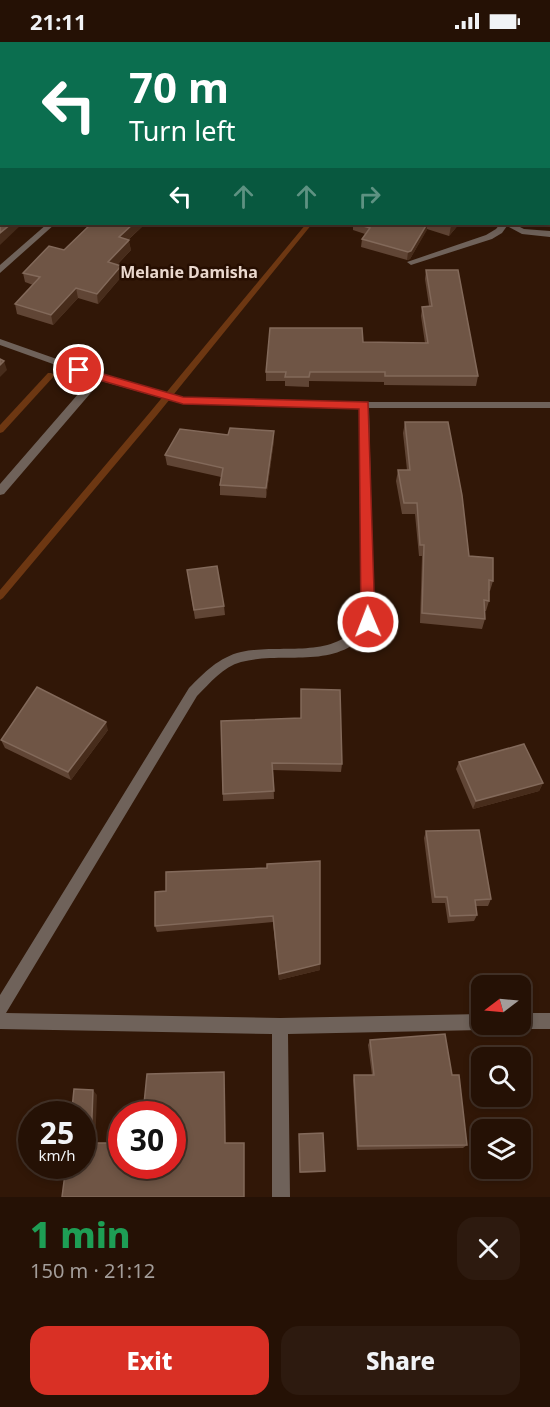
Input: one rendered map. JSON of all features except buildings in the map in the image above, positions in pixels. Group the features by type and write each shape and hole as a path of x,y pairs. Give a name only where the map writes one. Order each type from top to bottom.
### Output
{"street":[{"path":"0,270 50,225"},
{"path":"411,262 489,237 499,231 503,225"},
{"path":"511,225 522,231 550,234"},
{"path":"0,342 99,377 183,400 364,405 550,405"},
{"path":"0,491 99,377"},
{"path":"0,1009 193,692 214,670 240,657 313,652 336,647 354,639 368,622 364,405"},
{"path":"531,1021 550,1020"},
{"path":"0,1021 280,1026 471,1022"},
{"path":"280,1026 281,1197"}],"waterway":[{"path":"0,596 308,225"},
{"path":"0,430 51,375"}],"district":[{"name":"Melanie Damisha","path":"189,272"}],"route":[{"path":"79,370 183,400 364,405 368,622"}]}
